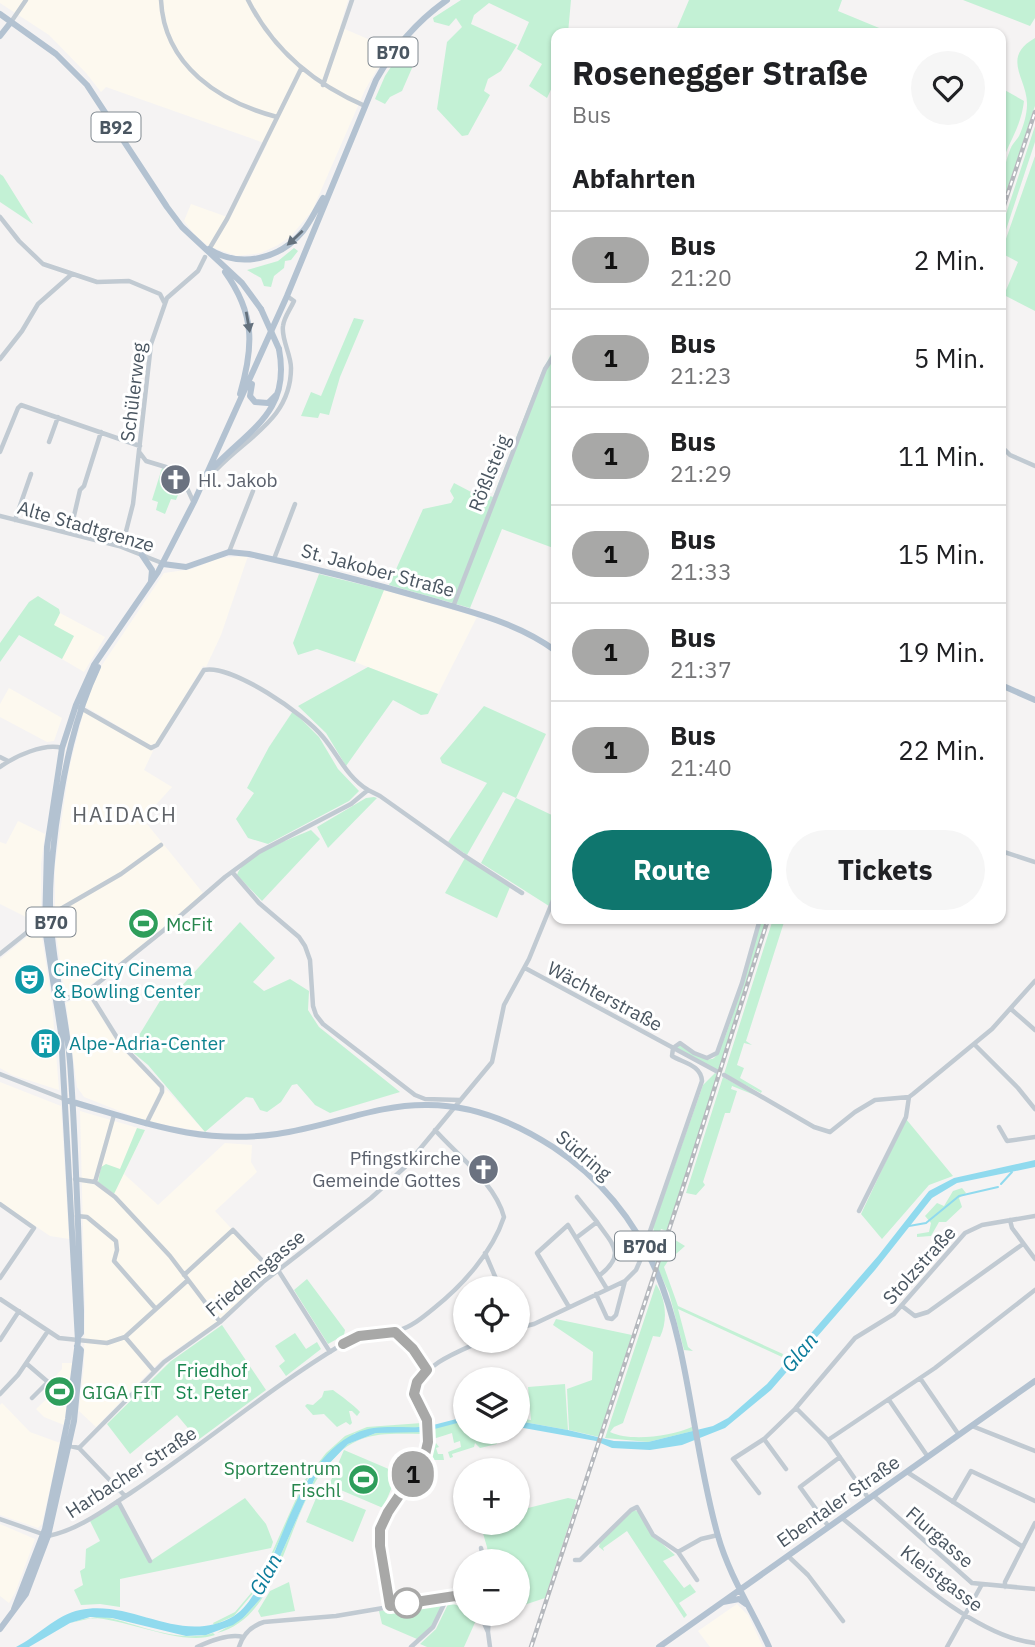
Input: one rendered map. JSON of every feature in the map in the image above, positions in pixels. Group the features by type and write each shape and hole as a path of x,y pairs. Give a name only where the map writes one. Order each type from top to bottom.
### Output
{"main road":[{"name":"B70","path":"0,1629 14,1609 51,1525 69,1442 75,1396 78,1341 72,1209 74,1115 68,1090 48,916 50,848 70,720 91,671 163,564 206,477 287,296 376,80 391,54 420,22 447,0"},
{"name":"B92","path":"0,14 56,54 87,85 167,207 191,235 242,283 261,309 279,349 282,372 279,390 266,418 206,477"},
{"path":"0,36 11,22"},
{"name":"B92","path":"191,235 211,251 227,258 253,260 271,254 284,248 303,231 333,181"},
{"name":"B92","path":"218,261 240,295 247,314 251,340 248,365 236,410"},
{"path":"254,371 250,396 255,402 263,404 272,401 279,390"},
{"path":"172,546 174,559 186,567"},
{"name":"St. Jakober Straße","path":"163,564 186,567 229,552 274,559 453,607 519,628 551,648"},
{"path":"142,555 152,570 150,583"},
{"path":"1006,687 1035,699"},
{"name":"B70","path":"65,750 74,727 78,706"},
{"path":"70,720 74,727"},
{"path":"66,1109 69,1101 68,1090"},
{"path":"68,1090 83,1105 74,1115"},
{"name":"B70","path":"68,1090 66,1109 78,1217 81,1310 81,1333 78,1341"},
{"name":"Südring","path":"69,1101 146,1125 202,1136 257,1136 309,1128 388,1107 454,1107 507,1122 544,1141 589,1176 623,1212 648,1251 668,1301 682,1352 718,1535 740,1589 769,1647"},
{"name":"Ebentaler Straße","path":"659,1647 1035,1381"},
{"name":"B70","path":"46,1536 75,1396"},
{"path":"720,1602 739,1600 750,1608"}],"street":[{"path":"11,22 26,0"},
{"path":"161,0 162,13 173,43 200,79 234,103 277,117"},
{"path":"248,0 268,33 300,69 323,85 365,106"},
{"path":"323,85 352,0"},
{"path":"211,246 300,69"},
{"path":"0,216 19,241 43,264 97,282 129,281 169,295"},
{"name":"Schülerweg","path":"122,547 138,463 149,355 164,303 169,295 198,271 205,257"},
{"path":"0,359 22,331 38,304 72,274"},
{"path":"160,293 164,303"},
{"path":"212,469 217,470 268,425 286,396 291,364 282,330 284,320 294,302 287,296"},
{"name":"Rößlsteig","path":"453,607 545,369 551,360"},
{"path":"0,452 19,406 23,405 139,446"},
{"path":"49,442 58,417"},
{"path":"70,533 80,490 84,486 101,432"},
{"path":"1006,451 1035,466"},
{"path":"139,453 146,461"},
{"path":"138,463 146,461 178,471 194,502"},
{"path":"16,520 31,474"},
{"path":"229,552 253,491"},
{"path":"274,559 295,504"},
{"name":"Alte Stadtgrenze","path":"0,516 122,547 163,564"},
{"path":"78,706 151,748 157,744 204,670 230,674 292,707 323,736 355,781 522,893"},
{"path":"0,767 8,761 48,747 65,750"},
{"path":"0,757 8,761"},
{"path":"59,1000 88,991 259,852 351,804 368,790"},
{"path":"0,954 48,916 121,874 161,845"},
{"path":"1006,853 1035,862"},
{"path":"233,873 250,894 299,937 305,946 313,977 313,1006 323,1024 415,1095 425,1099 460,1100"},
{"name":"Friedensgasse","path":"79,1448 155,1371 220,1322 276,1272 371,1198 405,1167 492,1062 504,1005 543,929 551,907"},
{"path":"530,1325 625,1281 634,1273 643,1254 702,1082 697,1069 673,1057 671,1053 680,1043 694,1054 707,1058 717,1053 742,983 759,924"},
{"name":"Wächterstraße","path":"524,968 673,1048"},
{"path":"724,1075 830,1132 875,1100 909,1097 974,1044 1011,1009 1035,981"},
{"path":"88,991 121,1044 162,1087 146,1125"},
{"path":"1011,1009 1035,1030"},
{"path":"974,1044 1035,1109"},
{"path":"673,1048 718,1072"},
{"path":"0,1074 69,1101"},
{"path":"55,1096 68,1090"},
{"path":"55,1096 66,1109"},
{"path":"859,1211 906,1117 909,1097"},
{"path":"95,1182 114,1115"},
{"path":"999,1127 1007,1141 1035,1137"},
{"name":"Harbacher Straße","path":"46,1536 62,1533 118,1501 330,1352 359,1336 395,1332 408,1326 436,1307 466,1277 485,1253 502,1222 501,1209 485,1184 435,1130"},
{"path":"74,1179 95,1182 112,1194 150,1233 220,1322"},
{"path":"578,1197 616,1252 613,1263 600,1275"},
{"path":"0,1203 34,1228 0,1278"},
{"path":"72,1209 78,1217 87,1217 116,1241 114,1261 156,1308"},
{"name":"Stolzstraße","path":"759,1493 733,1459 764,1439 796,1408 855,1338 890,1317 902,1306 965,1233 982,1225 1035,1216"},
{"path":"1010,1220 1012,1228 1035,1259"},
{"path":"576,1238 597,1222"},
{"path":"569,1307 537,1253 568,1225 607,1289"},
{"path":"0,1299 59,1338 107,1343 125,1337 233,1230 276,1272 330,1352"},
{"path":"902,1306 915,1316 929,1312 1023,1244"},
{"path":"485,1253 495,1276"},
{"path":"596,1294 607,1318 612,1319 616,1315 625,1281"},
{"path":"828,1440 920,1378 1035,1290"},
{"path":"0,1340 19,1311"},
{"path":"0,1394 27,1364 48,1331"},
{"path":"395,1332 413,1349 427,1370"},
{"path":"125,1337 155,1371"},
{"path":"390,1606 380,1546 380,1529 388,1512 424,1459 428,1424 414,1394 417,1382 427,1370 454,1353"},
{"path":"27,1364 48,1382 32,1398"},
{"path":"920,1378 958,1435"},
{"path":"889,1400 928,1457"},
{"name":"Flurgasse","path":"796,1408 828,1440 872,1497 968,1580 981,1586 1035,1590"},
{"path":"972,1426 1035,1451"},
{"path":"764,1439 786,1469"},
{"path":"69,1442 71,1446 79,1448 125,1496"},
{"path":"829,1527 800,1487 840,1457"},
{"path":"953,1502 971,1471 1035,1502"},
{"path":"907,1472 1023,1547"},
{"path":"118,1501 150,1561"},
{"path":"575,1560 580,1560 637,1507 656,1538 678,1552 697,1580"},
{"name":"Kleistgasse","path":"842,1518 965,1615 996,1632 1035,1643"},
{"path":"0,1519 46,1536"},
{"path":"1005,1587 1035,1523"},
{"name":"Harbacher Straße","path":"51,1525 62,1533"},
{"path":"678,1552 701,1539 718,1535"},
{"path":"788,1556 808,1575 843,1621"},
{"path":"947,1647 981,1586"},
{"path":"411,1647 433,1627 448,1597"},
{"path":"239,1647 251,1628 264,1622 336,1616 453,1597"},
{"path":"485,1626 488,1632"},
{"path":"488,1626 490,1647"},
{"path":"197,1647 221,1639 243,1637"}],"shaded area":[{"path":"0,0 348,0 340,27 389,48 365,90 312,211 291,236 278,245 261,253 237,256 208,246 184,221 191,204 230,218 267,144 106,87 101,92 49,35 0,3"},
{"path":"248,556 221,635 206,667 203,666 156,744 150,745 86,707 85,703 102,665 164,573 192,569 219,558"},
{"path":"384,590 477,617 438,694 355,662"},
{"path":"60,613 105,637 84,672 62,659 74,636 53,625"},
{"path":"9,688 62,718 54,741 47,742 0,717 0,704"},
{"path":"84,710 153,751 144,770 172,787 143,819 203,893 165,928 85,989 65,997 55,926 55,866 69,769"},
{"path":"18,821 45,834 41,864 41,917 36,922 0,904 0,842 6,844"},
{"path":"35,930 41,931 52,1003 59,1090 12,1075 0,1068 0,959"},
{"path":"87,994 119,1046 160,1088 161,1092 145,1121 84,1097 77,1087 66,1003"},
{"path":"0,1082 61,1106 69,1239 50,1236 0,1202"},
{"path":"166,1089 205,1132 149,1122"},
{"path":"80,1111 145,1130 124,1174 158,1205 225,1143 252,1145 251,1162 257,1172 215,1211 272,1272 218,1321 160,1361 96,1427 79,1411 84,1366 85,1308"},
{"path":"62,1363 72,1363 64,1425 44,1417 36,1409 56,1390 50,1382 62,1369"},
{"path":"2,1403 30,1432 60,1443 42,1524 38,1528 0,1515"},
{"path":"0,1524 35,1539 9,1603 0,1596"},
{"path":"737,1604 748,1615 763,1647 710,1647 698,1631"}],"green space":[{"path":"461,0 571,0 568,28 551,28 551,90 547,98 529,86 542,64 517,49 529,22 489,3 474,15 471,24 517,45 501,71 488,79 484,91 490,95 468,135 462,136 437,109 447,42 462,27 456,18 449,26 434,22 433,18"},
{"path":"689,0 842,0 838,11 879,28 677,28"},
{"path":"963,0 1035,0 1035,18 1030,26"},
{"path":"1035,38 1035,106 1006,193 1006,162 1026,117 1026,95 1017,61 1025,46"},
{"path":"400,53 410,59 412,68 402,91 390,97 385,104 375,99 385,76"},
{"path":"1006,91 1024,101 1018,125 1006,153"},
{"path":"1035,126 1035,142 1006,230 1006,214"},
{"path":"1035,156 1035,311 1006,296 1018,262 1006,256 1006,239"},
{"path":"0,174 3,176 33,224 0,202"},
{"path":"294,248 298,251 291,260 285,261 284,268 274,276 271,287 264,286 261,278 247,270 278,261"},
{"path":"354,318 364,320 340,377 329,415 320,413 318,418 301,416 311,392 321,396"},
{"path":"551,354 551,547 502,529 470,608 389,585 423,509 451,503 454,498 450,491 454,483 475,494 478,492 493,497"},
{"path":"162,468 175,472 182,482 176,500 171,499 165,514 156,510 158,502 152,500"},
{"path":"319,574 384,590 355,662 317,649 298,655 293,643"},
{"path":"38,596 59,609 60,613 54,625 74,636 62,659 19,635 0,662 0,643 29,602"},
{"path":"368,667 438,694 428,714 421,715 393,700 346,766 326,733 298,706"},
{"path":"484,706 546,734 516,798 503,792 467,855 448,842 487,783 442,763 440,758"},
{"path":"293,711 319,737 338,769 359,791 349,801 268,844 248,838 236,819 254,793 247,788 269,747"},
{"path":"366,798 377,798 328,848 317,827"},
{"path":"516,798 551,815 549,906 481,863"},
{"path":"311,830 320,839 262,901 237,875 248,861"},
{"path":"465,858 510,887 497,918 445,893"},
{"path":"240,922 275,958 253,982 264,991 290,979 309,991 308,1010 319,1027 400,1092 330,1113 315,1105 297,1084 292,1085 281,1102 267,1112 260,1110 253,1098 246,1097 205,1132 148,1065 130,1050 163,996 168,1001"},
{"path":"760,924 764,924 718,1071 677,1049 680,1044 706,1059 714,1058 725,1036"},
{"path":"771,924 783,924 746,1041 752,1045 744,1043 737,1065 744,1068 740,1078 762,1091 761,1093 724,1074"},
{"path":"715,1073 715,1083 667,1231 661,1229 659,1234 654,1232 653,1227 703,1085"},
{"path":"723,1077 757,1096 732,1086 731,1089 737,1091 730,1113 725,1113 703,1182 705,1185 696,1195 686,1193"},
{"path":"906,1119 953,1176 929,1185 882,1239 861,1214"},
{"path":"137,1128 145,1130 114,1194 98,1182 101,1167 106,1164 120,1169"},
{"path":"962,1188 966,1193 959,1198 962,1207 946,1222 939,1222 931,1236 917,1237 917,1234 929,1232 931,1223 925,1216 937,1203 944,1206 953,1191"},
{"path":"652,1235 665,1239 660,1253 665,1257 672,1238 685,1246 664,1267 678,1306 783,1354 782,1357 678,1309 688,1347 693,1351 684,1350 669,1293 647,1245"},
{"path":"307,1279 345,1330 344,1335 328,1344 294,1290"},
{"path":"656,1284 665,1310 663,1331 660,1337 653,1336 623,1423 610,1432 639,1437 674,1433 692,1427 693,1431 648,1442 605,1438"},
{"path":"556,1319 632,1335 599,1437 569,1430 567,1389 592,1380 593,1352 553,1325"},
{"name":"Friedhof St. Peter","path":"222,1325 266,1390 198,1440 177,1415 130,1454 107,1424 171,1361"},
{"path":"295,1333 306,1349 317,1342 321,1349 286,1376 279,1366 285,1361 275,1346"},
{"path":"565,1384 568,1430 530,1423 530,1387"},
{"path":"333,1390 360,1412 357,1416 349,1411 352,1423 350,1425 346,1422 337,1427 324,1414 313,1415 305,1406 313,1405 322,1397 324,1391"},
{"path":"422,1423 423,1427 355,1433 310,1474 258,1587 234,1616 214,1625 213,1623 235,1612 257,1586 304,1481 326,1453 345,1436 367,1427"},
{"path":"453,1424 453,1438 452,1433 433,1439 439,1447 436,1448 438,1454 443,1454 444,1460 433,1460 428,1455 430,1429"},
{"path":"423,1432 366,1437 338,1455 348,1444 376,1433"},
{"path":"460,1444 475,1444 474,1447 452,1454 453,1457 450,1458 448,1452 461,1447"},
{"path":"476,1444 497,1444 480,1448"},
{"name":"Sportzentrum Fischl","path":"344,1450 398,1473 383,1508 329,1485"},
{"path":"330,1462 316,1481 276,1572 261,1599 242,1621 217,1633 243,1618 262,1597 315,1478"},
{"path":"319,1491 366,1510 353,1542 306,1522"},
{"path":"245,1498 266,1524 273,1542 271,1548 120,1579 120,1607 81,1605 74,1590 83,1585 80,1571 85,1568 86,1549 100,1541 90,1521 118,1504 149,1562"},
{"path":"568,1498 577,1500 545,1598 530,1603 530,1549 487,1549 484,1535 530,1535 530,1508"},
{"path":"635,1510 641,1514 652,1535 675,1555 663,1561 684,1588 690,1584 696,1592 679,1603 687,1615 684,1618 627,1531 603,1548 604,1551 599,1547 600,1542"},
{"path":"289,1582 295,1611 261,1617 258,1611 270,1591"},
{"path":"444,1600 432,1627 417,1639 382,1624 379,1611"},
{"path":"450,1600 453,1601 453,1626 473,1626 464,1647 427,1647 420,1644 436,1629"},
{"path":"101,1616 185,1636 215,1635 187,1638 92,1618"}],"water":[{"name":"Glan","path":"1035,1160 1035,1167 957,1183 932,1198 875,1270 771,1390 725,1428 682,1445 650,1450 612,1448 596,1441 530,1429 530,1423 614,1441 648,1442 713,1426 728,1418 767,1384 878,1256 929,1191 954,1178"},
{"name":"Glan","path":"453,1420 453,1424 423,1432 376,1433 348,1444 315,1478 262,1597 233,1625 206,1635 186,1636 112,1618 90,1617 70,1623 29,1647 16,1647 63,1616 80,1610 100,1608 195,1627 214,1624 234,1616 247,1604 260,1583 310,1477 338,1444 371,1428 425,1426"}],"waterway":[{"path":"1001,1184 1012,1172"},
{"path":"909,1226 926,1223 959,1196 998,1187"}],"railway":[{"path":"1006,199 1035,112"},
{"path":"531,1647 688,1172 766,924"}],"bus line":[{"name":"1","path":"343,1344 359,1336 395,1332 413,1349 427,1370 414,1389 415,1400 427,1420 426,1454 388,1512 379,1537 380,1546 390,1606 453,1596"}],"place":[{"name":"Hl. Jakob","path":"175,480"},
{"name":"McFit","path":"143,924"},
{"name":"CineCity Cinema & Bowling Center","path":"30,980"},
{"name":"Alpe-Adria-Center","path":"46,1043"},
{"name":"Pfingstkirche Gemeinde Gottes","path":"484,1169"},
{"name":"GIGA FIT","path":"59,1392"},
{"name":"Sportzentrum Fischl","path":"364,1479"}],"district":[{"name":"HAIDACH","path":"125,814"}]}
